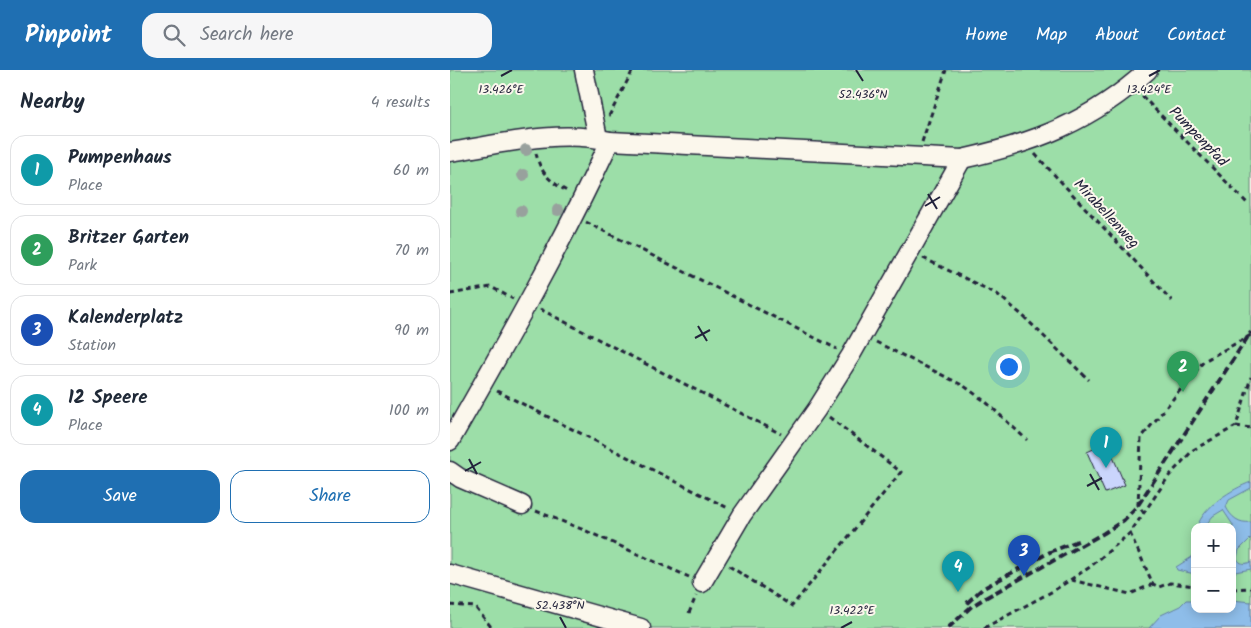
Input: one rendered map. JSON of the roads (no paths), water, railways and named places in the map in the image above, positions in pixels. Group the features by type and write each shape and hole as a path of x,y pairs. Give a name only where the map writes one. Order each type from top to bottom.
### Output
{"street":[{"path":"450,441 528,305 574,216 583,198 604,140 584,70"},
{"path":"450,152 576,136 604,140 962,159 998,151 1050,134 1092,113 1132,85 1148,70"},
{"path":"702,583 742,515 817,409 851,356 962,159"},
{"path":"450,470 460,478 522,505"},
{"path":"450,574 641,628"}],"water":[{"path":"1251,482 1251,488 1229,500 1226,507 1236,519 1243,522 1251,522 1251,538 1239,550 1237,558 1243,563 1251,562 1251,569 1236,572 1236,523 1232,523 1223,510 1213,516 1207,523 1199,523 1212,505 1236,489"},
{"path":"1191,558 1191,573 1177,570 1176,567"},
{"path":"1186,600 1191,600 1191,613 1236,613 1236,600 1251,602 1251,628 1149,628 1161,615 1180,606"}],"railway":[{"path":"948,628 972,606 985,598 1104,533 1124,520 1138,505 1251,332"},
{"path":"967,603 982,589 1050,552 1080,540"}],"place":[{"name":"Britzer Garten","path":"1183,392"},
{"name":"Pumpenhaus","path":"1106,468"},
{"name":"Kalenderplatz","path":"1024,576"},
{"name":"12 Speere","path":"958,592"}]}
